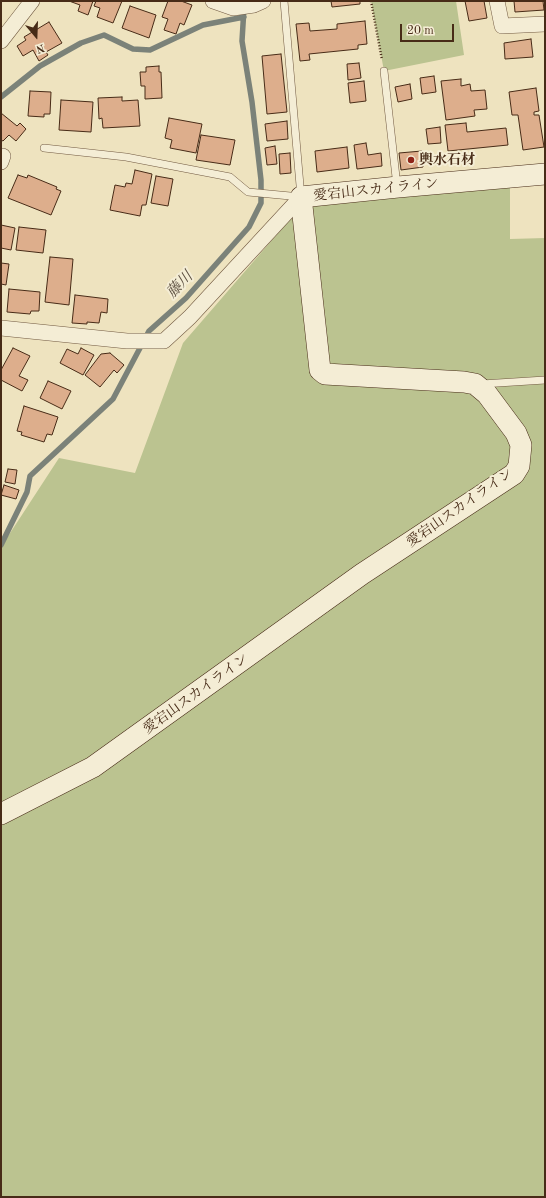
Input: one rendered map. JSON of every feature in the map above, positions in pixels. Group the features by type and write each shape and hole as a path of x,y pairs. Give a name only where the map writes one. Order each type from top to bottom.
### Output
{"main road":[{"name":"愛宕山スカイライン","path":"1,814 93,767 362,574 514,474 521,457 521,445 516,433 487,394 475,384 464,382 325,374 320,370 301,197 545,174"}],"street":[{"path":"1,41 32,1"},
{"path":"213,1 233,8 259,3"},
{"path":"497,1 502,26 545,24"},
{"path":"1,328 131,341 164,341 190,317 301,197"}],"lane":[{"path":"44,148 126,157 230,176 248,192 301,197 284,1"},
{"path":"384,71 398,187"},
{"path":"475,384 545,380"}],"path":[{"path":"371,1 384,71"}],"green space":[{"path":"371,1 456,1 464,55 384,71"},
{"path":"510,186 510,239 545,238 545,1197 1,1197 1,547 59,458 135,473 183,343 304,203"}],"building":[{"path":"69,1 93,1 88,15 78,11 80,5"},
{"path":"96,1 122,1 113,23 97,17 100,8 94,6"},
{"path":"168,1 181,1 192,5 184,25 180,23 176,34 164,30 168,19 162,17"},
{"path":"331,1 360,1 360,4 332,7"},
{"path":"465,1 484,1 487,18 469,21"},
{"path":"514,1 543,1 544,10 515,12"},
{"path":"130,6 156,15 149,38 122,28"},
{"path":"365,21 367,44 358,45 358,49 309,54 310,60 300,61 296,24 309,23 310,31 337,29 337,24"},
{"path":"49,22 62,43 46,52 48,55 39,61 33,50 23,56 17,46 26,40 24,37"},
{"path":"531,39 533,57 505,59 504,43"},
{"path":"281,54 287,112 267,114 262,56"},
{"path":"359,63 361,78 348,80 347,64"},
{"path":"159,66 159,72 161,72 162,98 145,99 145,86 141,86 140,72 146,72 146,67"},
{"path":"434,76 436,92 422,94 420,78"},
{"path":"461,79 461,86 470,84 471,91 485,90 487,109 474,110 475,116 446,120 441,81"},
{"path":"364,81 366,101 350,103 348,83"},
{"path":"410,84 412,99 398,102 395,87"},
{"path":"536,88 539,111 534,112 534,115 539,115 544,147 523,150 518,115 512,115 509,92"},
{"path":"30,91 51,92 50,114 44,114 44,117 28,116"},
{"path":"122,97 122,101 138,100 140,126 103,128 102,118 99,119 98,98"},
{"path":"61,100 93,102 91,132 59,130"},
{"path":"1,113 17,126 20,123 26,129 16,141 9,135 3,141 1,140"},
{"path":"169,118 202,124 196,153 170,148 172,140 165,138"},
{"path":"287,121 288,139 267,141 265,124"},
{"path":"466,123 467,132 506,128 508,145 448,151 445,125"},
{"path":"440,127 441,143 428,144 426,129"},
{"path":"201,135 235,140 230,165 196,160"},
{"path":"366,143 368,155 381,153 382,166 357,169 354,145"},
{"path":"275,146 277,164 267,165 265,148"},
{"path":"347,147 349,168 317,172 315,151"},
{"name":"輿水石材","path":"422,151 423,167 401,170 399,153"},
{"path":"290,153 291,173 280,174 279,154"},
{"path":"135,170 152,174 146,205 142,205 140,216 110,210 115,185 125,187 126,183 132,184"},
{"path":"18,175 27,178 28,175 57,187 56,189 61,191 51,215 8,198"},
{"path":"156,176 173,179 168,206 151,203"},
{"path":"1,225 15,228 11,250 1,248"},
{"path":"19,227 46,230 43,253 16,250"},
{"path":"50,257 73,259 69,305 45,302"},
{"path":"1,263 9,264 6,285 1,284"},
{"path":"9,289 40,292 39,311 31,311 30,314 7,312"},
{"path":"75,295 108,299 107,313 101,312 99,323 72,323"},
{"path":"13,348 30,356 19,376 28,380 22,391 1,380 1,370"},
{"path":"81,348 94,355 83,375 60,363 67,349 78,354"},
{"path":"110,353 124,365 117,373 114,370 100,387 85,375 101,354"},
{"path":"48,381 71,391 62,409 40,398"},
{"path":"24,406 58,417 52,435 47,434 44,442 21,435 22,432 17,431"},
{"path":"8,469 17,470 15,484 5,482"},
{"path":"4,485 19,490 16,499 1,495"}],"waterway":[{"name":"藤川","path":"1,545 27,492 30,476 113,399 149,331 186,298 249,227 261,203 261,180 252,102 242,41 244,8"},
{"path":"1,97 40,66 81,43 104,35 133,49 150,50 203,25 244,17"}],"place":[{"name":"輿水石材","path":"411,160"}]}
